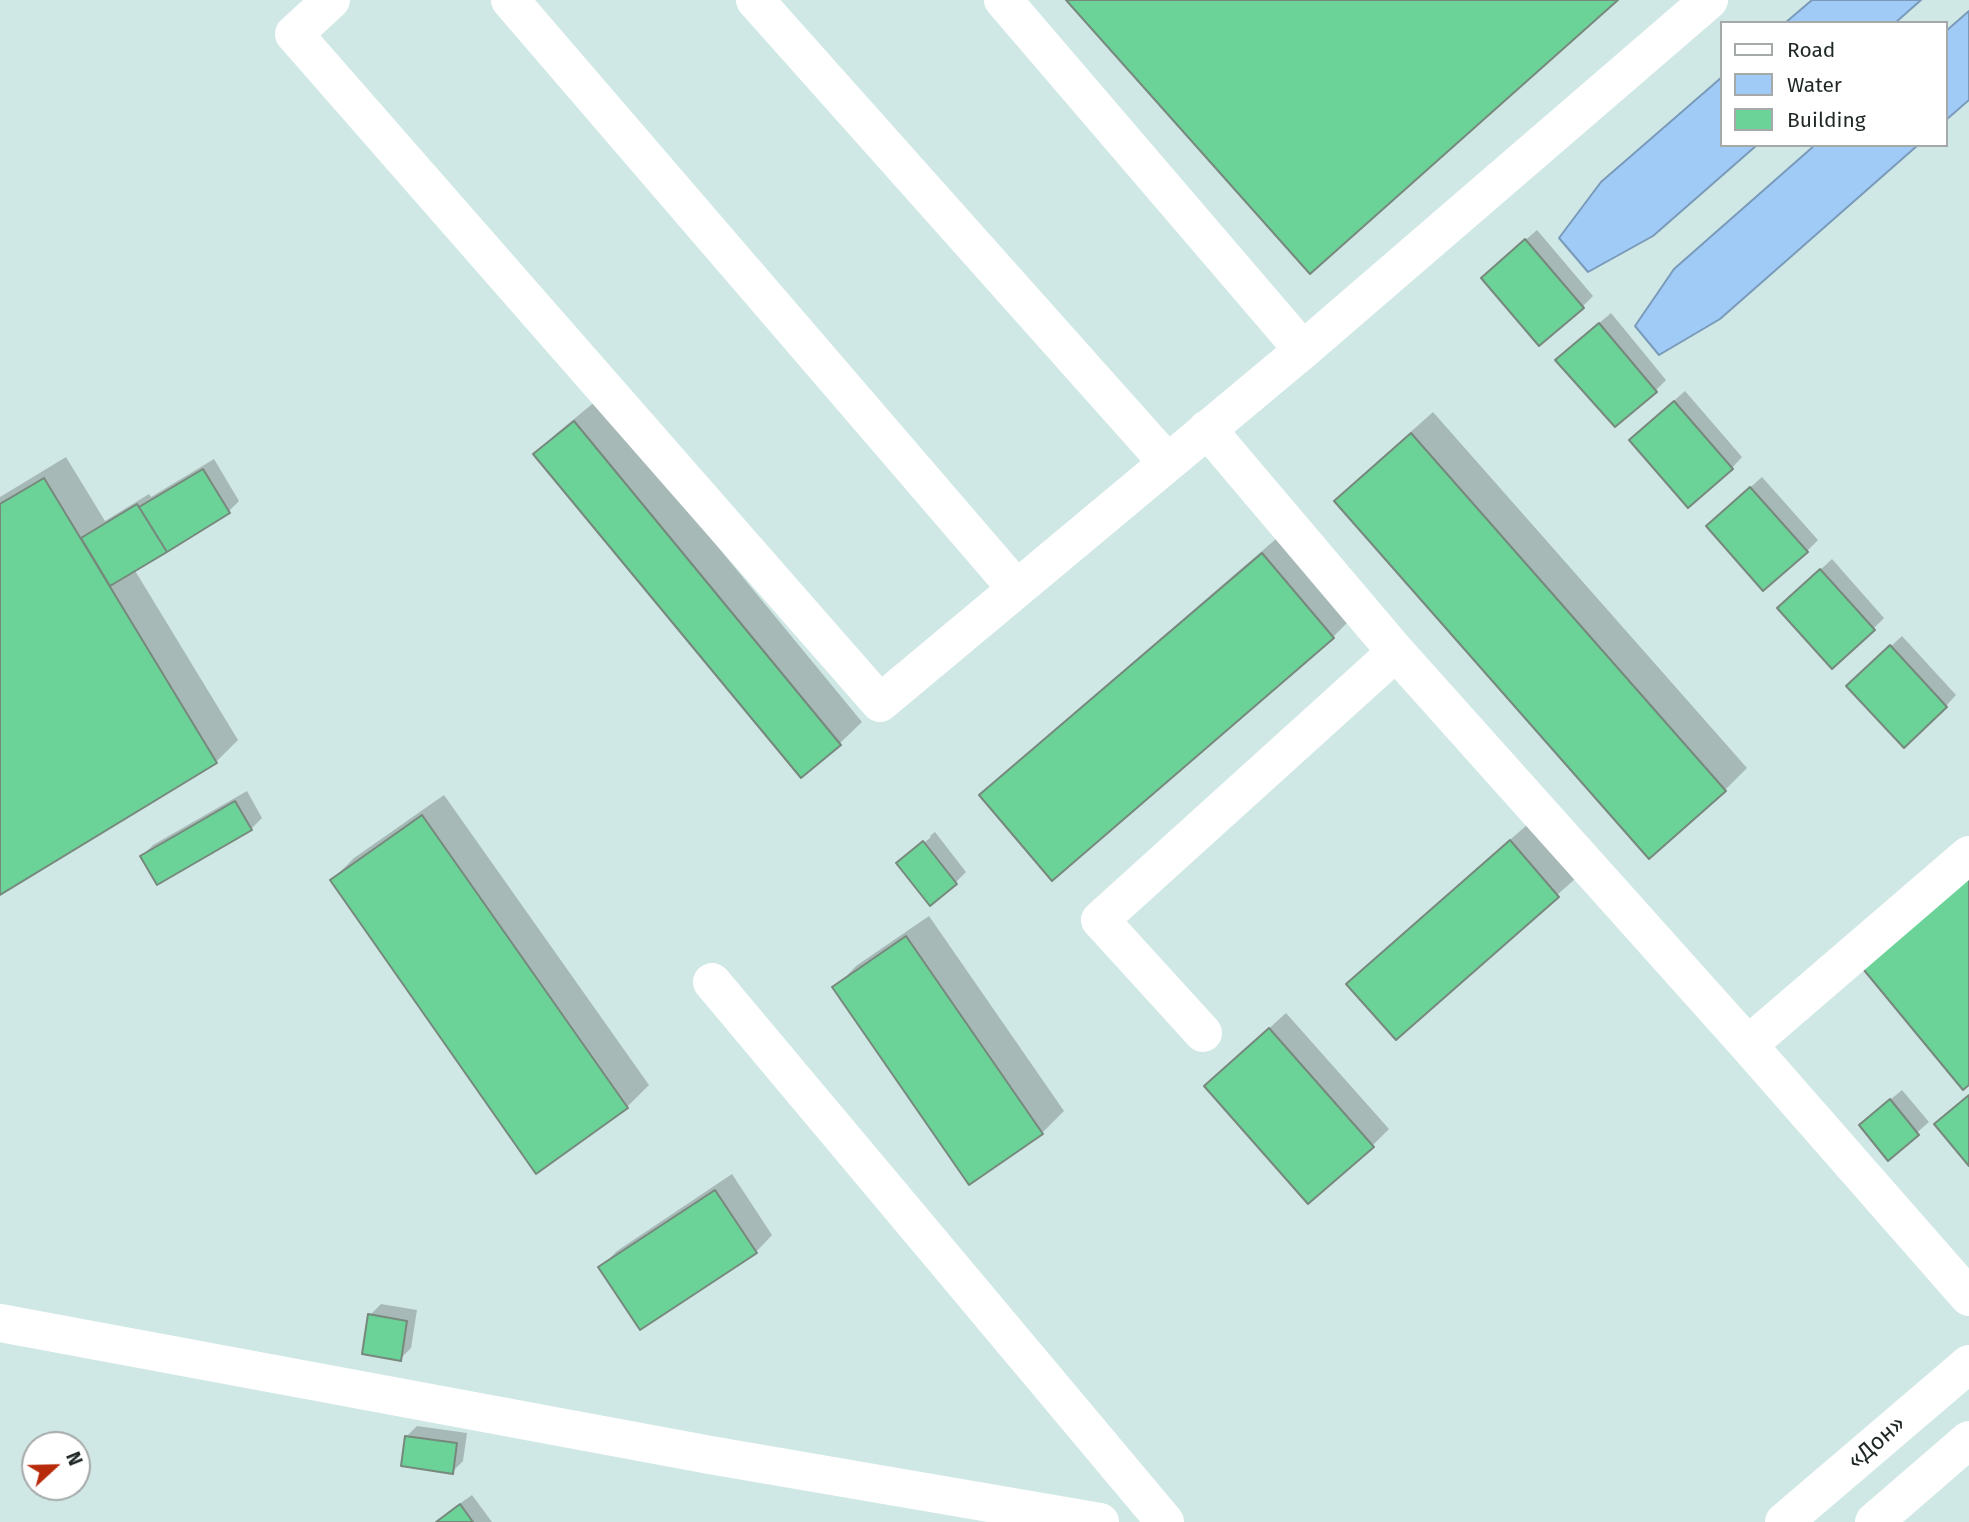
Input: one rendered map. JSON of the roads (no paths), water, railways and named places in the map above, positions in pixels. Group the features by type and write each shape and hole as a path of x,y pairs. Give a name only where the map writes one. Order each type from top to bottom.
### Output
{"main road":[{"path":"331,0 294,34 880,703 1303,350 1709,0"},
{"path":"509,0 1016,588"},
{"path":"755,0 1167,462"},
{"path":"1003,0 1303,350"},
{"path":"1207,429 1396,652 1748,1045 1969,1297"},
{"path":"1203,1033 1100,920 1396,652"},
{"path":"1748,1045 1969,855"},
{"path":"712,982 1165,1522"},
{"path":"0,1323 696,1453 1100,1522"},
{"name":"«Дон»","path":"1784,1522 1969,1364"},
{"path":"1874,1522 1969,1440"}],"water":[{"path":"1812,0 1921,0 1897,21 1787,21"},
{"path":"1969,11 1969,100 1948,118 1948,29"},
{"path":"1720,79 1720,147 1755,147 1653,236 1588,272 1559,238 1601,182"},
{"path":"1813,147 1916,147 1720,319 1659,355 1635,326 1674,269"}]}
